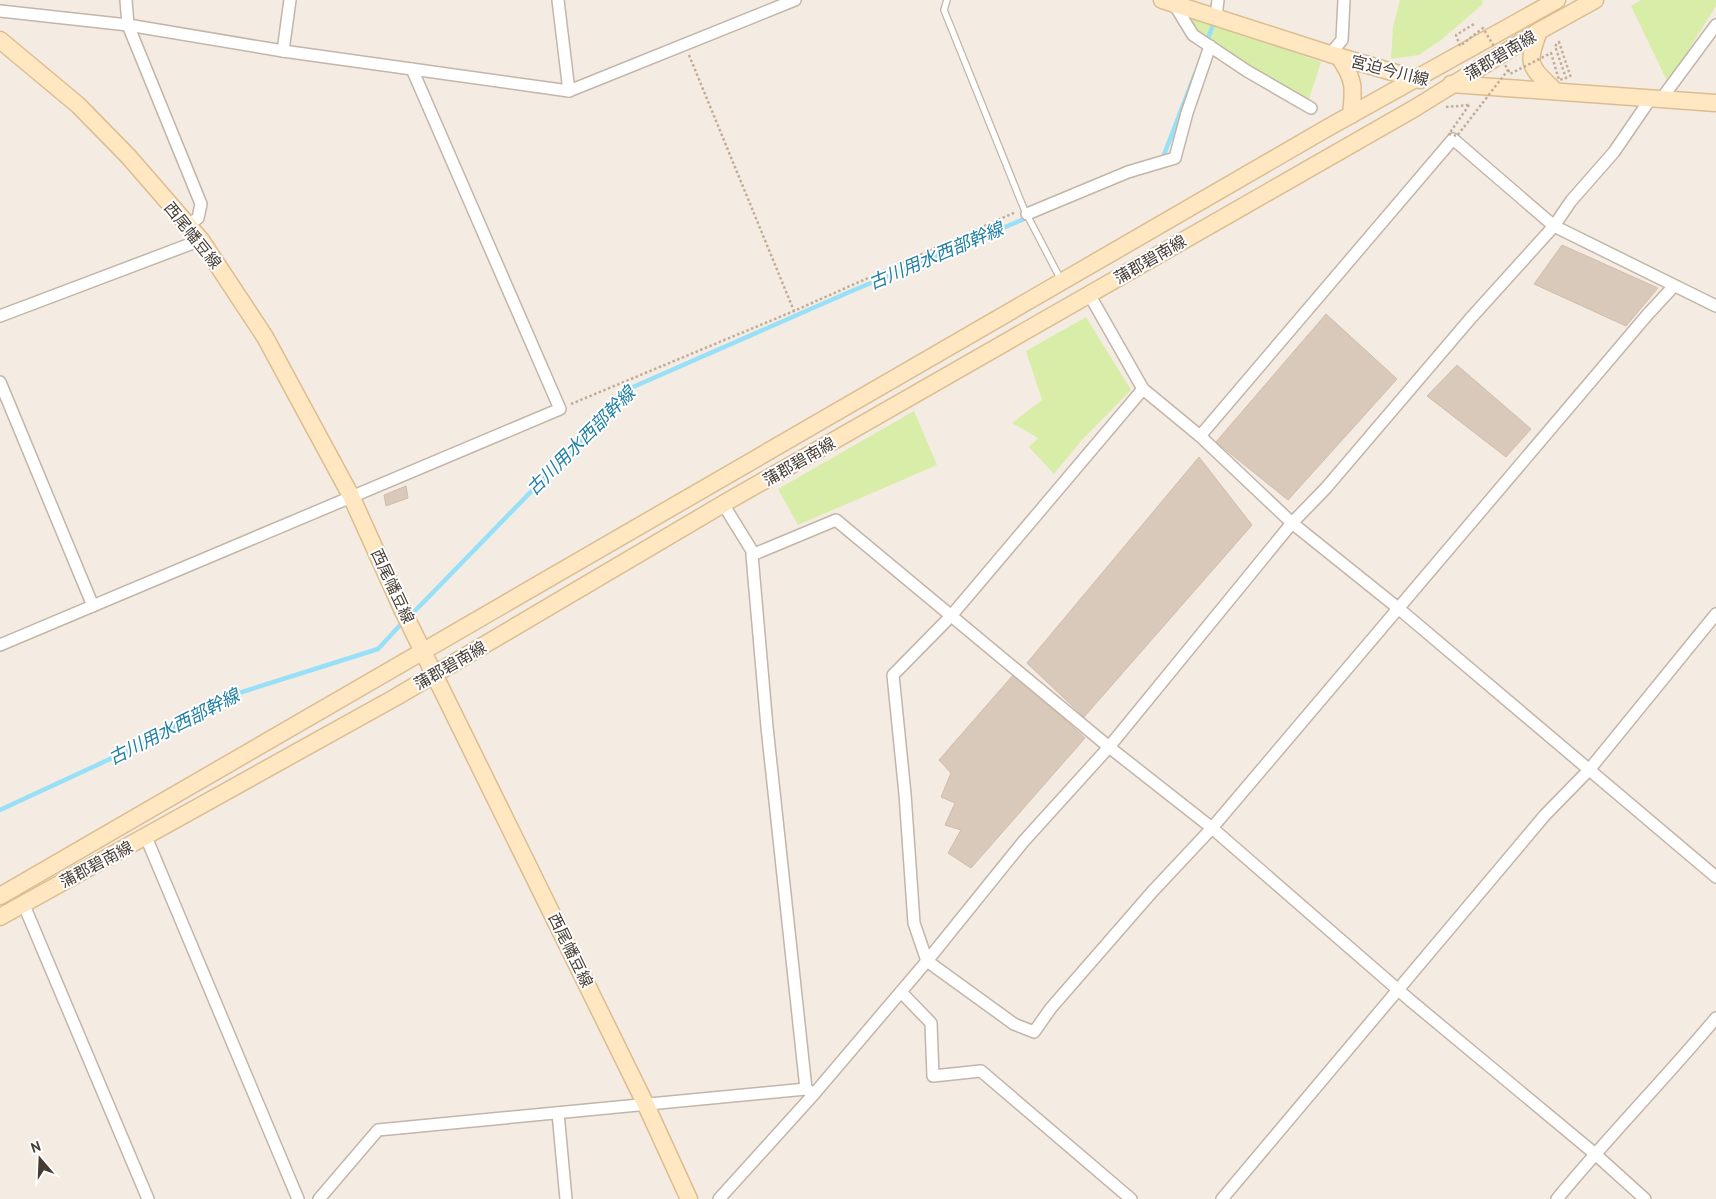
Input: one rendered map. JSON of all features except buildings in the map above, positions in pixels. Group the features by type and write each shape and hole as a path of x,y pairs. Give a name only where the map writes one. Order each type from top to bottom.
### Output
{"main road":[{"name":"蒲郡碧南線","path":"0,896 270,738 420,644 1062,283 1351,115 1557,0"},
{"name":"蒲郡碧南線","path":"0,917 436,673 724,504 1415,108 1539,31 1595,0"},
{"name":"宮迫今川線","path":"1168,2 1414,80 1716,103"},
{"path":"1539,31 1530,54 1534,70 1554,90"},
{"name":"西尾幡豆線","path":"0,40 78,106 128,156 201,240 265,336 351,496 404,611 645,1103 689,1199"},
{"path":"1334,56 1350,74 1354,89 1351,115"}],"street":[{"path":"126,0 128,25 201,204 198,218 188,225"},
{"path":"283,51 290,0"},
{"path":"558,0 569,91"},
{"path":"0,11 128,25 283,51 569,91 795,0"},
{"path":"1216,17 1218,0"},
{"path":"1334,56 1342,40 1344,0"},
{"path":"1168,2 1193,35 1247,72 1311,108"},
{"path":"719,1199 810,1092 901,992 1023,842 1110,747 1292,523 1326,488 1470,319 1554,226 1571,201 1614,152 1716,25"},
{"path":"1026,211 1128,172 1175,158 1187,114 1210,46"},
{"path":"0,645 560,409 412,69"},
{"path":"1200,436 1453,139 1554,226 1716,306"},
{"path":"0,316 201,240"},
{"path":"1143,389 951,616 893,675 905,794 914,923 927,961 1014,1024 1034,1032 1051,1008 1152,892 1212,828 1648,314 1674,286"},
{"path":"1089,294 1143,389 1200,436 1292,523 1398,608 1716,877"},
{"path":"0,382 93,606"},
{"path":"724,504 754,554"},
{"path":"810,1092 767,727 752,555 836,520 1110,747 1212,828 1504,1080 1594,1153 1646,1199"},
{"path":"1222,1199 1545,815 1589,770 1716,614"},
{"path":"146,837 298,1199"},
{"path":"23,903 148,1199"},
{"path":"901,992 931,1023 933,1076 981,1071 1131,1199"},
{"path":"1557,1199 1594,1153 1673,1069 1716,1018"},
{"path":"319,1199 378,1130 645,1103 810,1092"},
{"path":"558,1113 566,1199"}],"lane":[{"path":"948,0 944,10 1026,211 1062,283"}],"path":[{"path":"1474,24 1456,35 1460,46 1483,28 1510,74 1551,53 1559,80 1566,78 1555,46 1559,42 1572,82"},
{"path":"685,45 794,311"},
{"path":"1438,108 1469,105 1449,134 1457,136 1508,70"},
{"path":"560,409 1026,211"}],"green space":[{"path":"1400,0 1482,0 1483,4 1441,40 1419,55 1391,59 1393,27"},
{"path":"1641,0 1716,0 1716,6 1668,83 1631,6"},
{"path":"1193,19 1201,20 1321,62 1309,99 1261,77 1190,27"},
{"path":"1086,317 1131,390 1081,441 1054,474 1029,447 1038,438 1012,423 1042,400 1026,351"},
{"path":"914,411 937,465 798,525 778,489"}],"waterway":[{"name":"古川用水西部幹線","path":"1206,43 1215,20"},
{"name":"古川用水西部幹線","path":"1162,160 1195,74"},
{"name":"古川用水西部幹線","path":"409,617 633,387 854,290 1029,217"},
{"name":"古川用水西部幹線","path":"0,810 151,740 226,697 378,649 403,622"}]}
